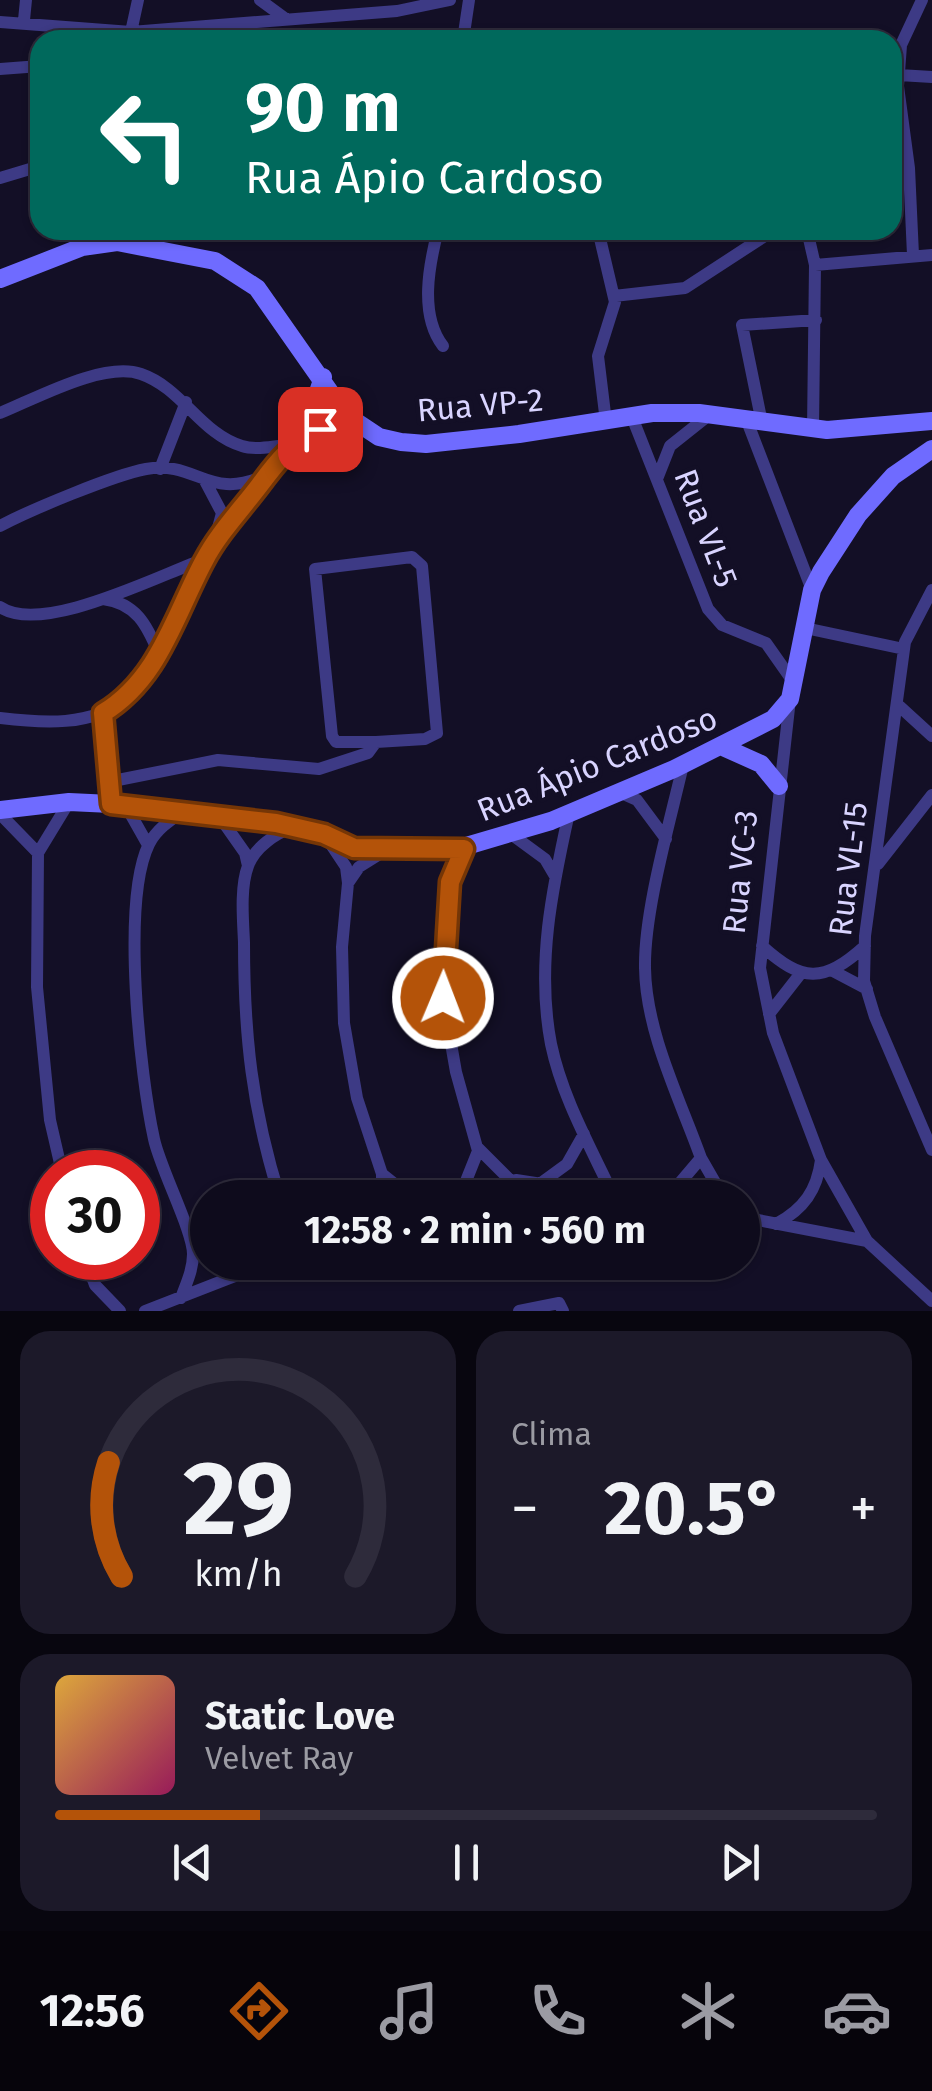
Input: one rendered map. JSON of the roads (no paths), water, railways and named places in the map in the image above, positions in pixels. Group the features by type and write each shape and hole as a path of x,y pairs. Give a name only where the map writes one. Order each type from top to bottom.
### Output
{"street":[{"path":"24,20 26,0"},
{"path":"131,30 138,0"},
{"path":"260,0 286,20"},
{"path":"157,30 397,11 450,0"},
{"path":"465,30 470,0"},
{"path":"902,45 925,3"},
{"path":"0,22 24,20 113,30"},
{"path":"0,69 30,67"},
{"path":"902,81 932,77"},
{"path":"902,122 909,168 913,254"},
{"path":"0,178 30,169"},
{"path":"0,278 104,240"},
{"path":"131,240 215,261 256,288 323,377 334,400 361,428"},
{"path":"436,240 430,264 430,312 435,336 443,346"},
{"path":"600,240 614,296 598,356 606,422"},
{"path":"614,296 685,288 759,240"},
{"path":"809,240 815,264 813,428"},
{"path":"815,264 932,255"},
{"path":"812,590 754,422 742,325 816,320"},
{"path":"0,413 110,372 140,373 186,402 214,432 244,447 300,440 338,426 361,428"},
{"path":"0,718 65,722 103,713 126,698 159,654 205,559 268,474 300,440 323,377"},
{"path":"160,469 186,402"},
{"path":"657,478 670,446 710,414"},
{"name":"Rua VP-2","path":"361,428 379,438 426,444 632,417 710,414 813,428 932,421"},
{"name":"Rua VL-5","path":"632,417 708,609 722,626 766,643 791,690"},
{"name":"Rua VC-3","path":"932,449 894,476 858,515 812,590 791,690 760,968 769,1014 820,1160 866,1241 932,1300"},
{"path":"0,526 146,469 204,478 218,486 242,486 268,474"},
{"path":"204,478 222,513 214,546"},
{"path":"412,557 422,566 440,724 437,733 425,739 376,742 336,742 332,736 314,569 412,557"},
{"path":"0,607 18,616 80,607 205,559"},
{"name":"Rua VL-15","path":"932,590 904,649 864,946 866,989 932,1150"},
{"path":"100,598 122,601 132,609 148,627 159,654"},
{"path":"805,628 904,649"},
{"name":"Rua Ápio Cardoso","path":"0,812 69,802 118,805 294,826 354,848 464,849 569,813 722,747 773,719 791,690"},
{"path":"897,704 932,736"},
{"path":"103,713 108,782 118,805 148,846"},
{"path":"108,782 218,760 319,769 368,753 376,742"},
{"path":"722,747 761,764 779,786"},
{"path":"683,765 645,966 652,1021 701,1158 714,1180"},
{"path":"620,792 638,800 666,839"},
{"path":"875,868 932,796"},
{"path":"57,1150 50,1120 37,987 38,854 69,802"},
{"path":"0,812 38,854"},
{"path":"182,812 162,826 148,846 136,916 136,1018 154,1140 190,1241"},
{"path":"569,813 555,876 544,960 551,1044 584,1134 606,1180"},
{"path":"219,816 245,853 248,866 244,1038 259,1131 274,1180"},
{"path":"248,866 268,839 294,826"},
{"path":"324,834 346,867 344,1023 356,1098 382,1180"},
{"path":"511,834 545,860 555,876"},
{"path":"348,883 360,867 388,848"},
{"path":"426,849 443,862 450,882"},
{"path":"464,849 450,882 443,998 456,1072 477,1146 509,1180"},
{"path":"762,946 801,974 831,970 864,946"},
{"path":"831,970 866,989"},
{"path":"769,1014 801,974"},
{"path":"546,1180 567,1164 584,1134"},
{"path":"467,1180 477,1146"},
{"path":"683,1180 701,1158"},
{"path":"775,1224 803,1206 812,1192 820,1160"},
{"path":"382,1174 390,1180"},
{"path":"760,1220 866,1241"},
{"path":"181,1298 190,1275"},
{"path":"93,1280 120,1311"},
{"path":"145,1311 225,1280"},
{"path":"519,1311 559,1303 563,1311"}]}
